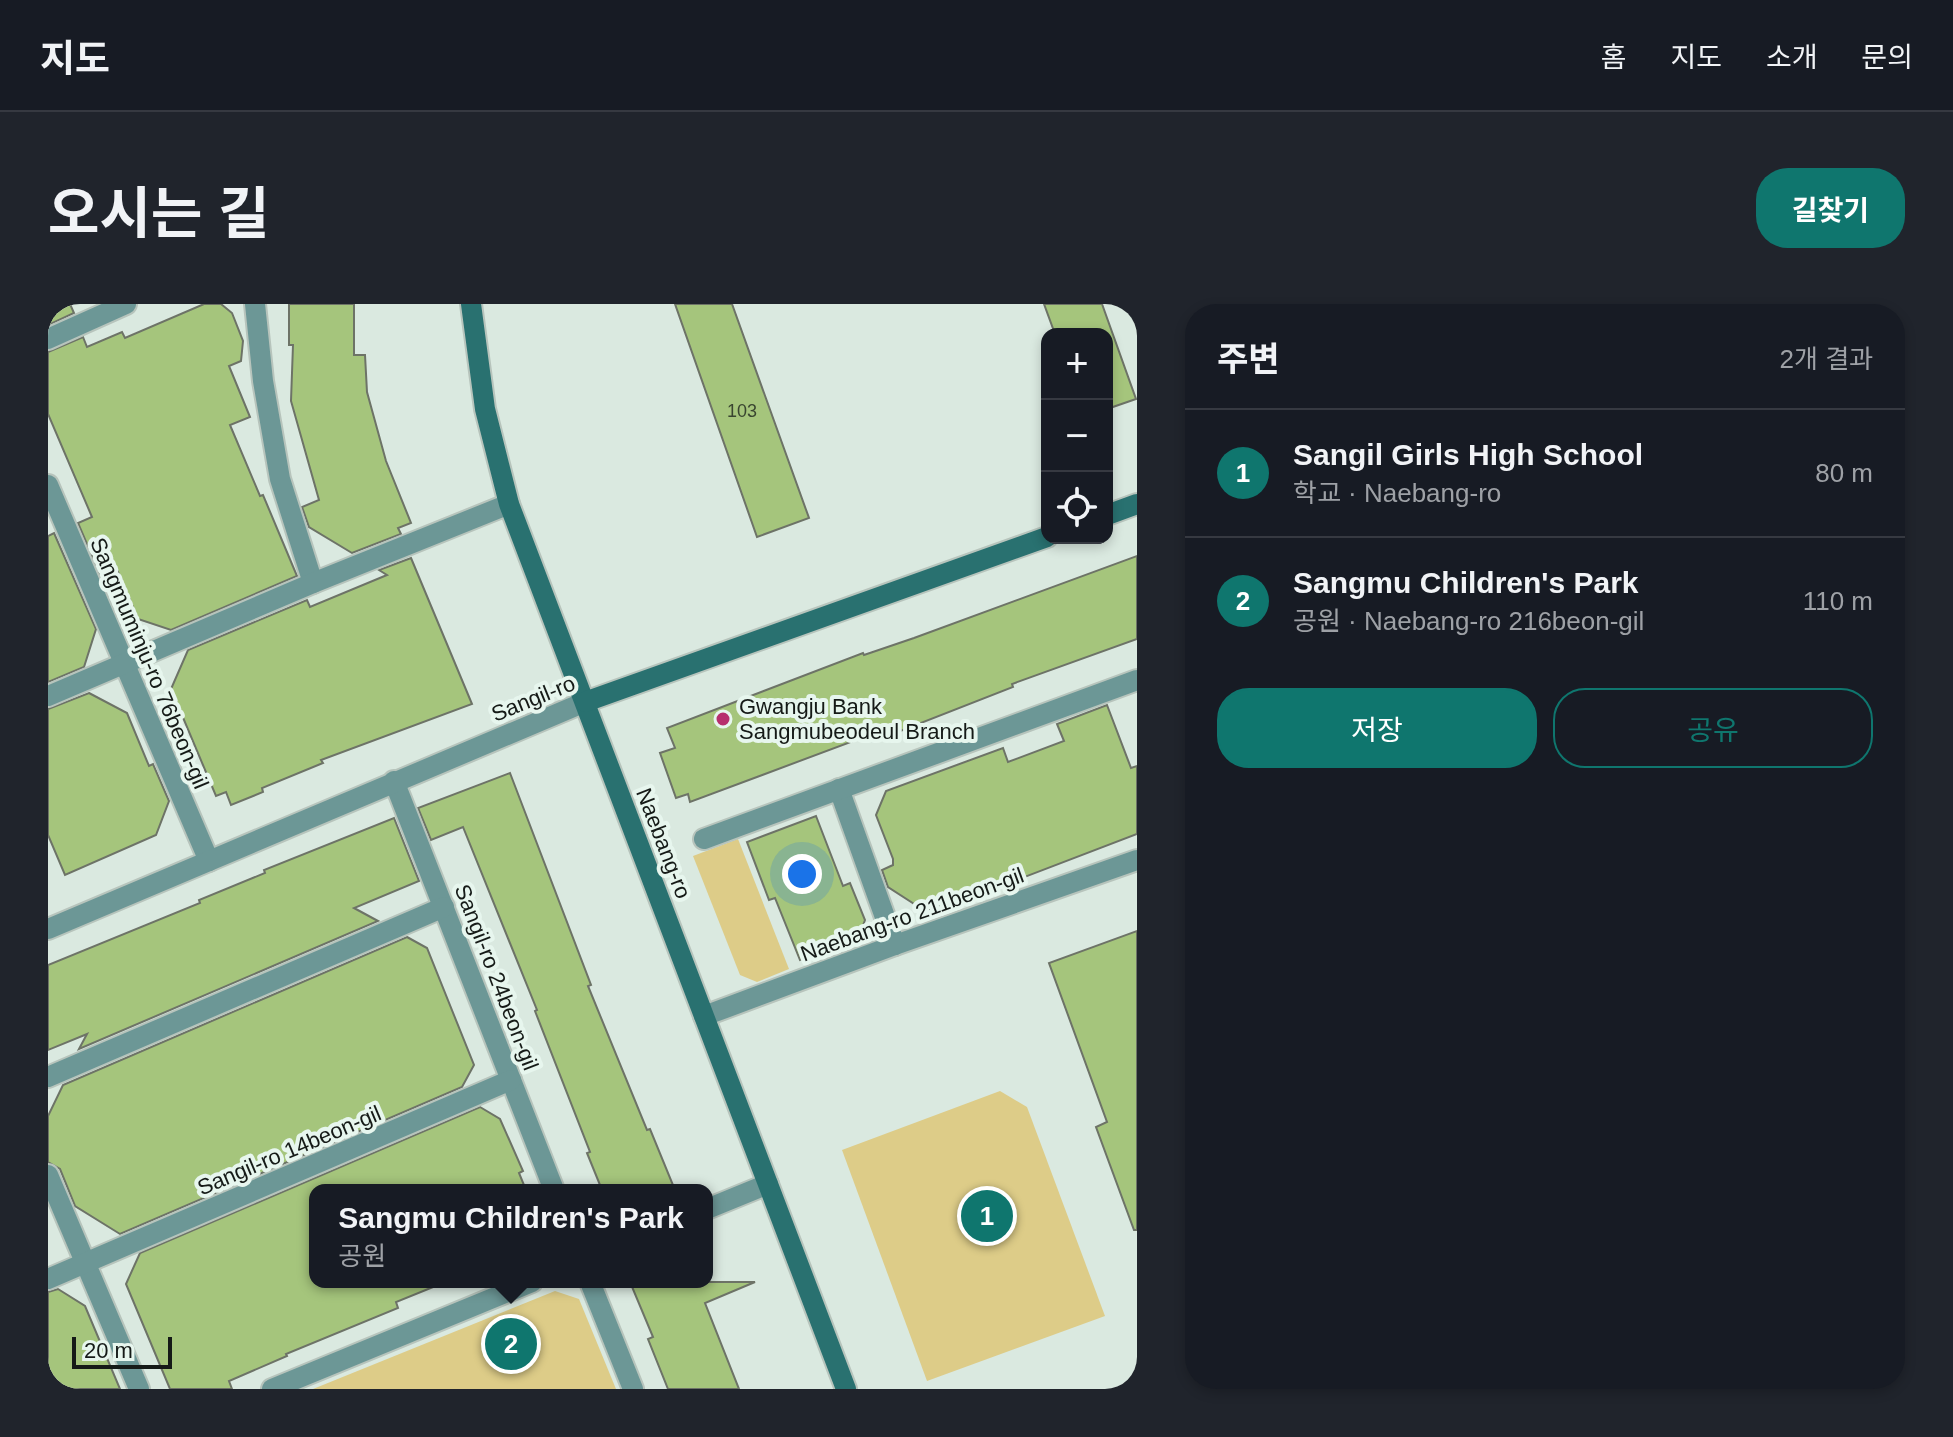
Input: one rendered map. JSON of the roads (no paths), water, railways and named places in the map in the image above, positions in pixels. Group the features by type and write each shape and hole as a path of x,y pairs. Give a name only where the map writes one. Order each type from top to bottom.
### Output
{"street":[{"path":"48,339 126,304"},
{"path":"255,304 263,381 280,479 313,583"},
{"name":"Naebang-ro","path":"471,304 485,409 509,504 846,1389"},
{"name":"Sangmuminju-ro 76beon-gil","path":"48,485 209,861"},
{"path":"48,696 313,583 509,504"},
{"path":"1113,513 1137,504"},
{"name":"Sangil-ro","path":"48,929 585,702 1041,539"},
{"path":"704,839 1137,680"},
{"name":"Sangil-ro 24beon-gil","path":"394,781 552,1184"},
{"path":"839,789 895,945"},
{"name":"Naebang-ro 211beon-gil","path":"704,1016 1137,860"},
{"path":"48,1077 444,907"},
{"name":"Sangil-ro 14beon-gil","path":"48,1279 511,1080"},
{"path":"48,1175 139,1389"},
{"path":"713,1207 768,1184"},
{"path":"272,1389 517,1288"},
{"path":"592,1288 633,1389"}],"place":[{"name":"Gwangju Bank Sangmubeodeul Branch","path":"723,719"},
{"name":"Sangil Girls High School","path":"987,1216"},
{"name":"Sangmu Children's Park","path":"511,1344"}]}
